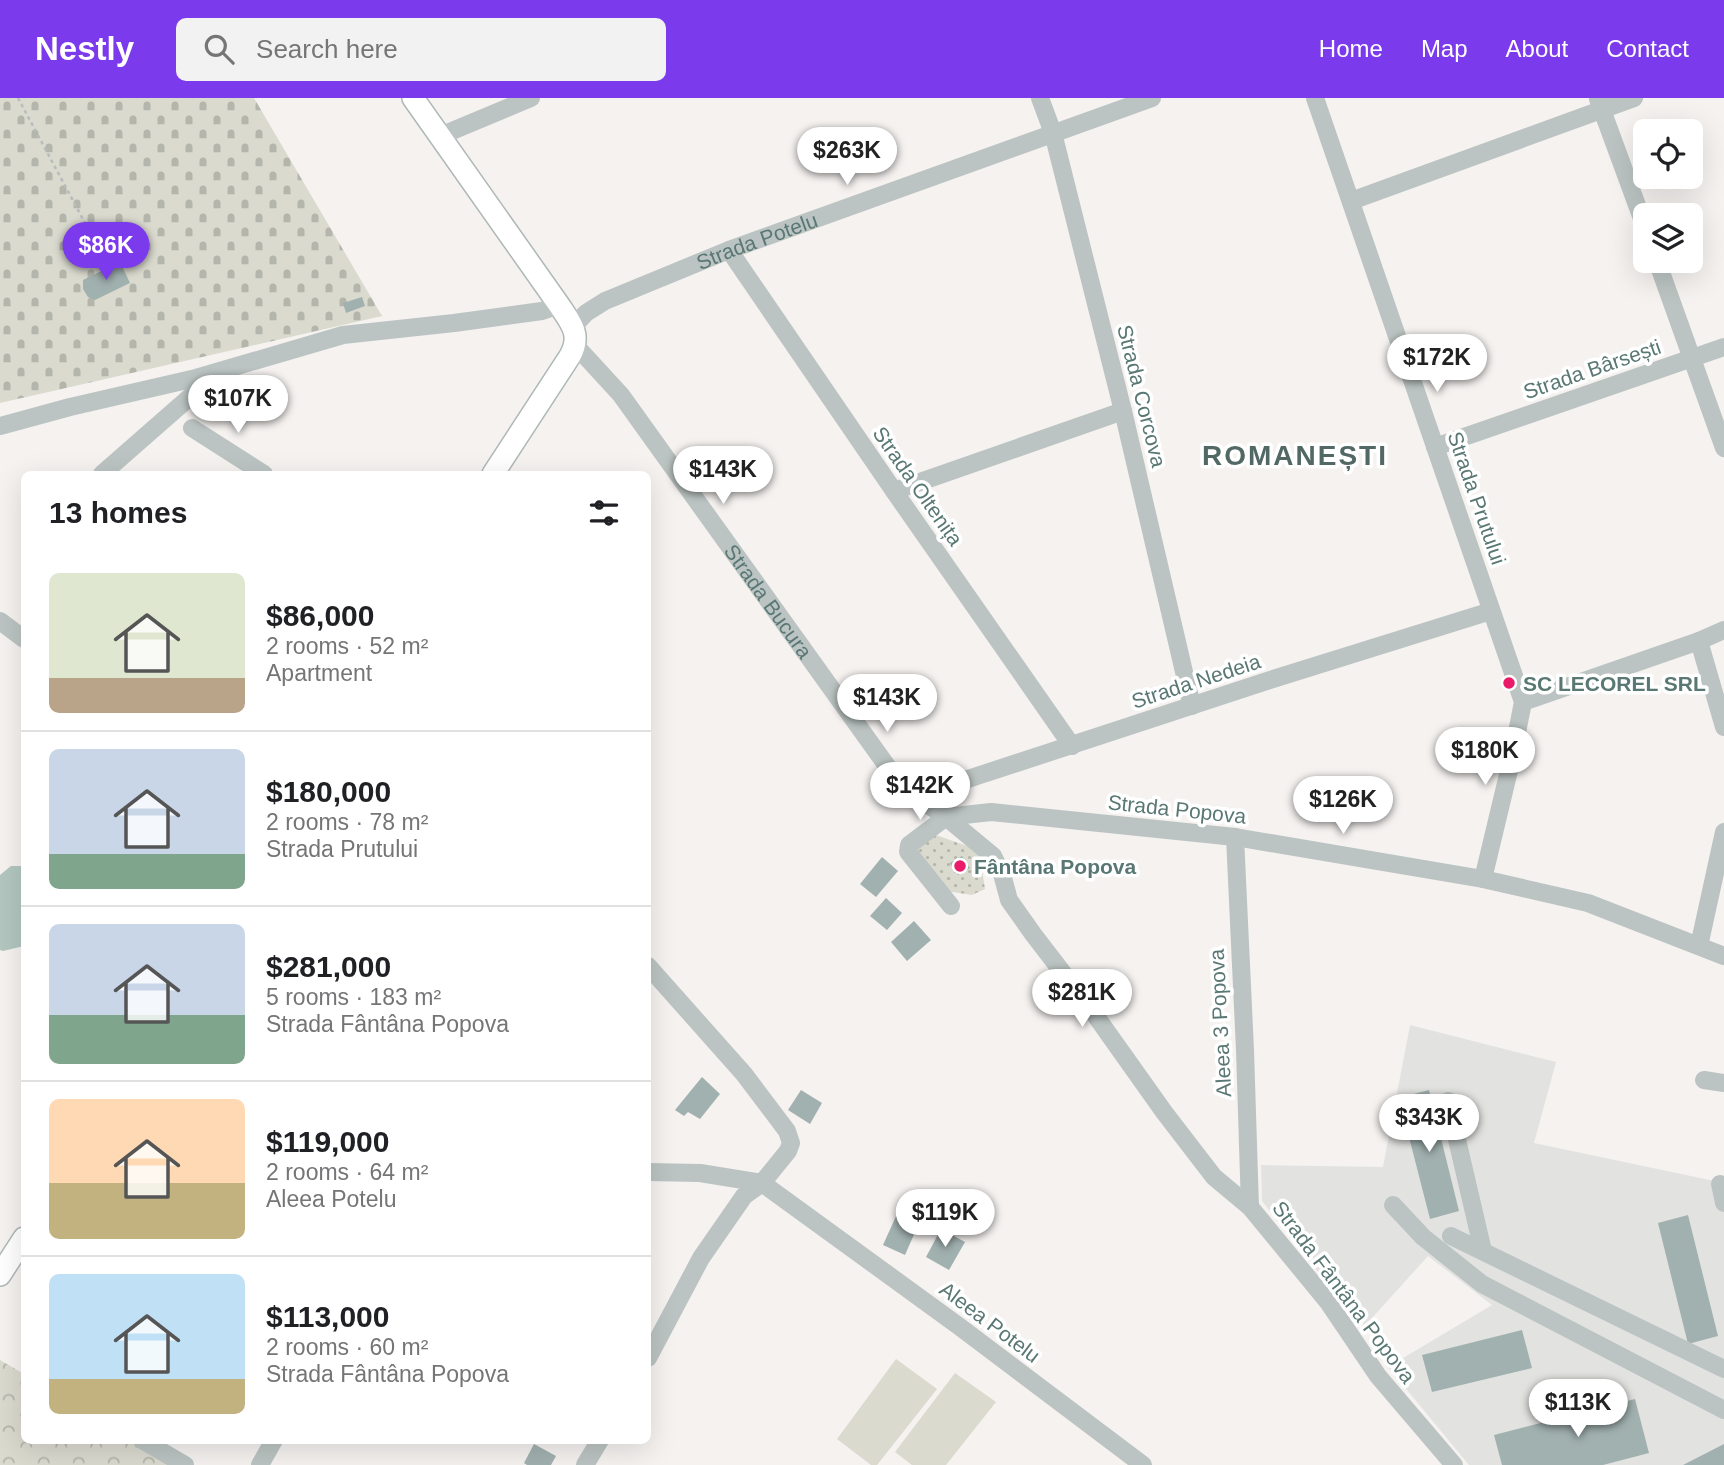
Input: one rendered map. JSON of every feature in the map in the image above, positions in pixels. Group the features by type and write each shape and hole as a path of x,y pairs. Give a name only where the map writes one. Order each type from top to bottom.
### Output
{"main road":[{"name":"Strada Bucura","path":"413,98 559,305 574,337"},
{"name":"Strada Potelu","path":"495,471 574,337"},
{"path":"0,1275 21,1243"}],"street":[{"path":"440,136 530,98"},
{"name":"Strada Corcova","path":"1040,98 1053,133 1123,411 1192,706"},
{"name":"Strada Potelu","path":"574,337 586,313 605,301 729,250 1152,98"},
{"name":"Strada Prutului","path":"1315,98 1523,702 1513,758 1483,879"},
{"path":"1351,201 1600,104 1634,98"},
{"path":"1600,104 1636,203"},
{"name":"Strada Oltenița","path":"729,250 1072,746"},
{"path":"1661,273 1724,448"},
{"path":"0,426 220,370 344,335 542,311 559,305"},
{"name":"Strada Bucura","path":"574,337 621,396 902,787 946,817"},
{"name":"Strada Bârsești","path":"1435,447 1724,347"},
{"path":"105,471 220,370"},
{"path":"894,491 1123,411"},
{"path":"192,428 239,468"},
{"name":"Strada Nedeia","path":"916,796 1491,611"},
{"path":"0,621 21,637"},
{"path":"1523,702 1724,630"},
{"path":"1699,640 1724,727"},
{"name":"Strada Popova","path":"946,817 991,811 1235,837 1483,879 1588,904 1724,956"},
{"path":"946,817 909,845 908,852 951,906"},
{"name":"Strada Fântâna Popova","path":"946,817 993,856 1002,874 1009,900 1164,1112 1214,1177 1251,1207 1328,1302 1378,1376 1454,1465"},
{"path":"1699,946 1724,832"},
{"name":"Aleea 3 Popova","path":"1235,837 1251,1207"},
{"path":"651,969 744,1074 787,1130 790,1143 788,1151 762,1183 744,1196 701,1258 651,1352"},
{"path":"1704,1080 1724,1083"},
{"path":"1448,1101 1483,1251"},
{"path":"651,1172 700,1173 762,1183"},
{"name":"Aleea Potelu","path":"762,1183 1143,1465"},
{"path":"1720,1184 1724,1203"},
{"path":"1393,1205 1423,1237 1482,1284 1724,1410"},
{"path":"1451,1236 1724,1369"},
{"path":"149,1444 185,1465"},
{"path":"260,1465 272,1444"},
{"path":"585,1465 598,1444"}],"path":[{"path":"18,98 107,264"}],"shaded area":[{"path":"11,866 21,866 21,947 3,951 0,950 0,875"},
{"path":"1410,1025 1556,1062 1534,1143 1724,1183 1724,1465 1469,1465 1388,1367 1492,1305 1428,1256 1363,1328 1262,1201 1261,1165 1383,1167"}],"green space":[{"path":"0,98 254,98 382,316 0,403"},
{"path":"933,834 970,847 980,857 985,889 972,895 946,891 915,848"},
{"path":"896,1359 937,1389 877,1465 871,1465 837,1439"},
{"path":"0,1360 21,1372 21,1444 144,1444 180,1465 0,1465"},
{"path":"955,1373 996,1402 946,1465 912,1465 895,1452"}],"building":[{"path":"120,262 130,283 95,300 88,297 83,289 83,280"},
{"path":"362,297 365,306 346,313 343,303"},
{"name":"Fântâna Popova","path":"962,856 970,868 958,875 950,863"},
{"path":"882,857 898,871 876,897 860,884"},
{"path":"886,898 902,913 887,930 870,916"},
{"path":"914,921 931,940 907,961 891,942"},
{"path":"702,1077 720,1094 700,1119 688,1112 684,1116 675,1110"},
{"path":"801,1090 822,1103 810,1124 788,1110"},
{"path":"1429,1090 1459,1211 1430,1219 1399,1098"},
{"path":"897,1214 919,1223 905,1255 883,1245"},
{"path":"1688,1215 1718,1336 1688,1344 1658,1223"},
{"path":"941,1229 965,1242 949,1270 926,1257"},
{"path":"1522,1330 1532,1368 1432,1392 1422,1355"},
{"path":"1635,1399 1649,1453 1603,1465 1502,1465 1494,1435"},
{"path":"534,1444 556,1456 551,1465 524,1463"},
{"path":"1724,1444 1724,1465 1683,1465"}],"place":[{"name":"SC LECOREL SRL","path":"1509,683"},
{"name":"Fântâna Popova","path":"960,866"}],"district":[{"name":"ROMANEȘTI","path":"1295,455"}]}
